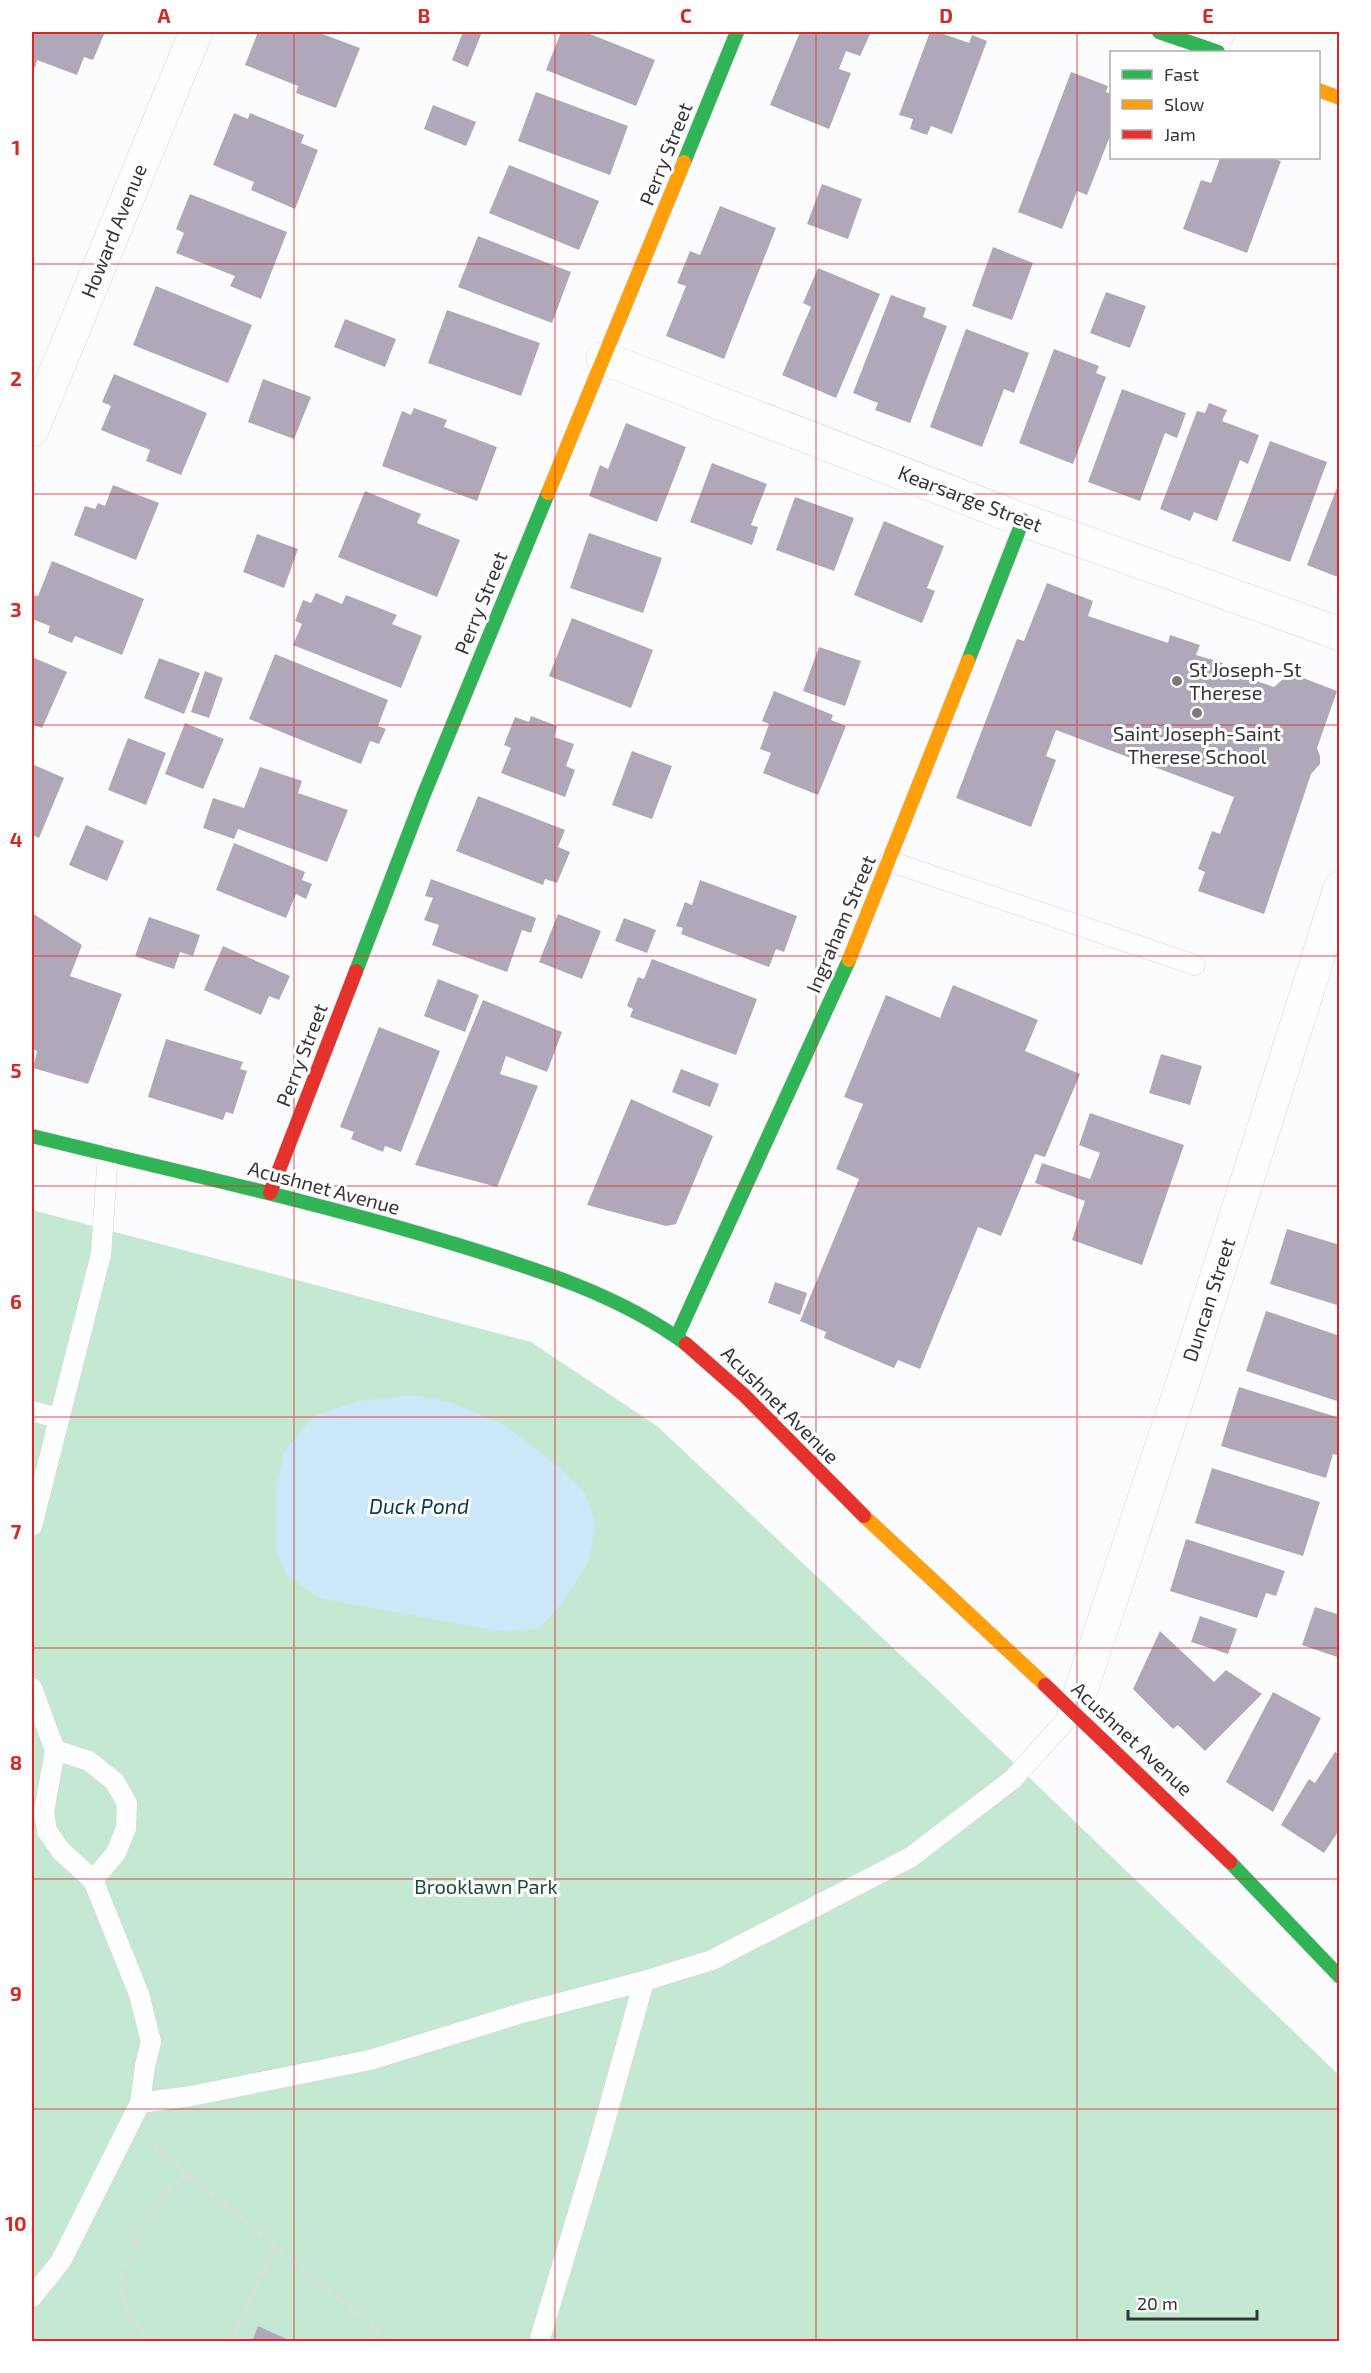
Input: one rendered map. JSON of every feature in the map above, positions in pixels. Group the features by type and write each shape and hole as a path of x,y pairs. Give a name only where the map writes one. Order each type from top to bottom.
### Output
{"street":[{"name":"Howard Avenue","path":"32,430 196,32"},
{"name":"Perry Street","path":"270,1193 424,794 737,32"},
{"path":"1159,32 1215,51"},
{"path":"1320,91 1340,98"},
{"name":"Kearsarge Street","path":"603,358 1023,520 1340,634"},
{"name":"Ingraham Street","path":"676,1336 861,933 1023,520"},
{"name":"Duncan Street","path":"1074,1711 1187,1370 1340,888"},
{"name":"Acushnet Avenue","path":"32,1136 270,1193 504,1259 592,1292 636,1312 676,1336 725,1376 888,1539 1210,1840 1340,1977"}],"lane":[{"path":"1218,51 1225,32"},
{"path":"890,861 1195,965"},
{"path":"32,1526 101,1254 108,1154"},
{"path":"32,1411 58,1418"},
{"path":"32,1688 55,1750 44,1812 47,1831 61,1851 93,1880 139,1994 151,2042 140,2103 61,2261 32,2297"},
{"path":"140,2103 191,2096 370,2060 522,2013 644,1981 712,1960 910,1857 1013,1779 1074,1711"},
{"path":"55,1750 89,1761 114,1781 127,1803 126,1828 116,1853 93,1880"},
{"path":"539,2342 597,2150 644,1981"}],"path":[{"path":"129,2126 392,2342"},
{"path":"159,2342 133,2321 124,2302 120,2284 124,2266 155,2202 187,2174"},
{"path":"231,2342 274,2245"}],"green space":[{"name":"Brooklawn Park","path":"32,1210 531,1342 657,1426 939,1691 1339,2075 1339,2341 32,2341"}],"water":[{"name":"Duck Pond","path":"412,1395 451,1402 506,1426 560,1468 585,1493 596,1524 589,1561 562,1603 540,1628 504,1632 318,1598 286,1574 276,1551 276,1488 284,1452 314,1416 359,1401"}],"building":[{"path":"32,32 105,32 93,60 84,57 77,75 37,60 35,68 32,67"},
{"path":"258,32 317,32 360,48 336,108 296,93 298,86 245,65"},
{"path":"463,32 482,32 468,67 452,60"},
{"path":"561,32 585,32 655,60 636,106 546,70"},
{"path":"800,32 871,32 860,56 846,51 839,69 851,73 829,129 770,105"},
{"path":"930,32 938,32 969,43 972,35 987,41 952,134 931,126 927,135 910,129 913,119 899,115"},
{"path":"1071,72 1108,86 1106,92 1110,93 1110,136 1087,195 1077,191 1062,229 1018,212"},
{"path":"536,92 628,126 610,175 518,141"},
{"path":"433,105 476,122 466,146 424,129"},
{"path":"234,113 248,119 250,113 304,135 301,143 318,150 295,209 251,190 254,182 213,165"},
{"path":"1220,159 1281,161 1247,253 1183,229 1201,180 1211,183"},
{"path":"509,165 599,201 579,250 489,213"},
{"path":"822,184 862,199 848,239 807,224"},
{"path":"190,194 287,232 261,299 230,286 235,276 176,253 184,233 176,229"},
{"path":"720,206 776,228 724,359 666,336 686,286 677,283 690,251 700,255"},
{"path":"478,236 571,272 552,323 458,287"},
{"path":"993,247 1033,263 1012,320 972,306"},
{"path":"818,268 880,294 836,398 782,375 811,307 803,303"},
{"path":"156,286 252,325 228,383 133,345"},
{"path":"1106,292 1146,306 1130,348 1090,333"},
{"path":"891,295 926,308 923,317 947,326 910,423 875,410 878,403 853,393"},
{"path":"447,310 540,343 521,396 428,363"},
{"path":"345,319 396,339 385,367 334,347"},
{"path":"966,329 1029,353 1014,393 1004,389 982,447 930,427"},
{"path":"1054,349 1099,366 1096,373 1106,377 1073,464 1019,443"},
{"path":"114,374 207,413 181,475 146,461 150,450 101,430 111,406 102,402"},
{"path":"263,379 311,397 294,439 248,422"},
{"path":"1122,389 1186,413 1177,438 1165,433 1140,501 1088,482"},
{"path":"1209,403 1227,410 1222,421 1259,435 1248,464 1240,460 1217,521 1194,512 1190,521 1160,509 1197,411 1205,413"},
{"path":"414,408 447,420 444,427 497,447 477,501 382,466 402,411 411,415"},
{"path":"626,423 686,447 657,522 589,496 600,465 608,469"},
{"path":"1270,441 1327,462 1290,562 1232,541"},
{"path":"712,463 767,484 751,525 758,527 752,545 690,522"},
{"path":"1340,480 1340,578 1307,565"},
{"path":"113,485 159,503 136,560 74,535 85,506 95,509 98,503 105,506"},
{"path":"365,491 421,514 417,523 460,540 437,597 338,557"},
{"path":"795,497 854,518 834,571 776,550"},
{"path":"884,521 944,546 927,588 935,591 922,623 854,595"},
{"path":"589,533 662,558 643,613 570,588"},
{"path":"257,534 298,549 284,588 243,572"},
{"path":"52,561 144,599 122,655 75,636 72,643 48,633 50,626 32,619 32,595 38,596"},
{"path":"1047,583 1093,601 1088,616 1168,643 1170,635 1200,645 1196,655 1223,663 1221,669 1274,687 1290,673 1337,691 1317,748 1320,764 1311,774 1264,914 1198,891 1205,872 1198,869 1212,831 1220,834 1234,797 1056,730 1046,756 1056,760 1031,827 956,798 1017,639 1024,641"},
{"path":"316,593 342,604 346,595 397,615 392,624 422,636 401,688 293,645 302,624 295,621 303,600 311,603"},
{"path":"572,618 653,650 631,708 549,676"},
{"path":"819,647 861,661 845,706 803,691"},
{"path":"275,654 388,700 378,726 386,729 379,744 370,741 361,764 249,719"},
{"path":"32,657 67,672 42,728 32,724"},
{"path":"159,658 200,673 184,714 144,698"},
{"path":"205,671 223,678 209,718 191,712"},
{"path":"774,691 833,715 831,720 846,726 818,795 763,773 771,753 760,749 769,724 762,721"},
{"path":"531,716 557,726 554,737 574,744 566,766 575,770 565,797 501,773 511,748 504,745 515,717 529,722"},
{"path":"185,723 224,739 203,789 165,774"},
{"path":"128,738 166,753 146,805 108,790"},
{"path":"632,751 672,766 652,819 612,805"},
{"path":"32,764 64,778 39,838 32,835"},
{"path":"260,767 302,781 298,793 348,810 327,862 238,829 234,839 203,828 213,798 244,808"},
{"path":"478,796 565,830 558,847 570,852 557,883 545,879 543,885 456,851"},
{"path":"86,825 124,841 107,881 69,865"},
{"path":"234,843 305,872 302,880 312,884 306,899 296,894 286,918 216,890"},
{"path":"431,879 536,918 531,933 522,930 507,972 432,945 439,925 424,920 433,898 425,896"},
{"path":"700,880 797,916 784,952 776,949 769,967 681,934 683,928 676,926 685,902 692,905"},
{"path":"32,913 82,945 70,976 122,994 88,1084 33,1068 37,1051 32,1049"},
{"path":"558,914 601,931 582,979 539,962"},
{"path":"149,917 200,935 193,956 180,952 174,969 135,956"},
{"path":"624,918 656,930 647,953 615,941"},
{"path":"223,946 290,976 279,1000 269,996 261,1015 204,990"},
{"path":"652,959 757,999 736,1055 630,1017 633,1009 627,1006 638,977 644,979"},
{"path":"438,979 479,995 465,1032 424,1016"},
{"path":"953,985 1038,1020 1025,1051 1080,1074 1045,1157 1035,1154 1001,1236 978,1227 920,1369 898,1360 894,1368 824,1338 826,1332 800,1321 859,1179 836,1169 863,1104 844,1097 886,995 940,1018"},
{"path":"483,1000 562,1032 547,1072 506,1056 500,1074 538,1086 497,1187 415,1165"},
{"path":"379,1027 440,1051 401,1152 385,1146 383,1152 351,1139 354,1132 340,1127"},
{"path":"166,1039 243,1062 240,1069 247,1071 233,1114 226,1112 223,1120 148,1097"},
{"path":"1161,1054 1202,1066 1190,1105 1149,1093"},
{"path":"681,1069 719,1084 710,1107 672,1092"},
{"path":"631,1099 713,1136 676,1224 666,1226 587,1205"},
{"path":"1090,1113 1184,1145 1142,1265 1072,1240 1085,1201 1035,1183 1042,1163 1090,1179 1100,1153 1079,1145"},
{"path":"1287,1229 1340,1245 1340,1306 1270,1284"},
{"path":"775,1282 807,1293 800,1315 768,1303"},
{"path":"1266,1311 1340,1336 1340,1402 1246,1371"},
{"path":"1239,1387 1340,1418 1340,1456 1333,1454 1326,1478 1221,1446"},
{"path":"1212,1468 1320,1502 1303,1556 1195,1523"},
{"path":"1186,1539 1285,1571 1276,1596 1266,1593 1257,1618 1170,1591"},
{"path":"1315,1607 1340,1615 1340,1658 1302,1645"},
{"path":"1200,1616 1237,1629 1228,1654 1191,1642"},
{"path":"1160,1631 1214,1682 1226,1670 1262,1694 1205,1751 1178,1725 1173,1729 1133,1689"},
{"path":"1273,1692 1321,1718 1273,1812 1226,1782"},
{"path":"1335,1752 1340,1755 1340,1829 1324,1853 1281,1825 1309,1779 1315,1783"},
{"path":"258,2326 293,2342 252,2342"}],"traffic: fast":[{"path":"684,162 737,32"},
{"path":"1159,32 1215,51"},
{"path":"356,971 424,794 548,493"},
{"path":"968,661 1023,520"},
{"path":"677,1336 849,960"},
{"path":"32,1136 299,1201 405,1229 487,1254 605,1297 634,1311 686,1344"},
{"path":"1230,1862 1340,1977"}],"traffic: slow":[{"path":"1320,91 1340,98"},
{"path":"548,493 684,162"},
{"path":"849,960 968,661"},
{"path":"864,1516 1045,1685"}],"traffic: jam":[{"path":"270,1193 356,971"},
{"path":"686,1344 744,1395 864,1516"},
{"path":"1045,1685 1230,1862"}],"place":[{"name":"St Joseph-St Therese","path":"1177,681"},
{"name":"Saint Joseph-Saint Therese School","path":"1197,713"}]}
